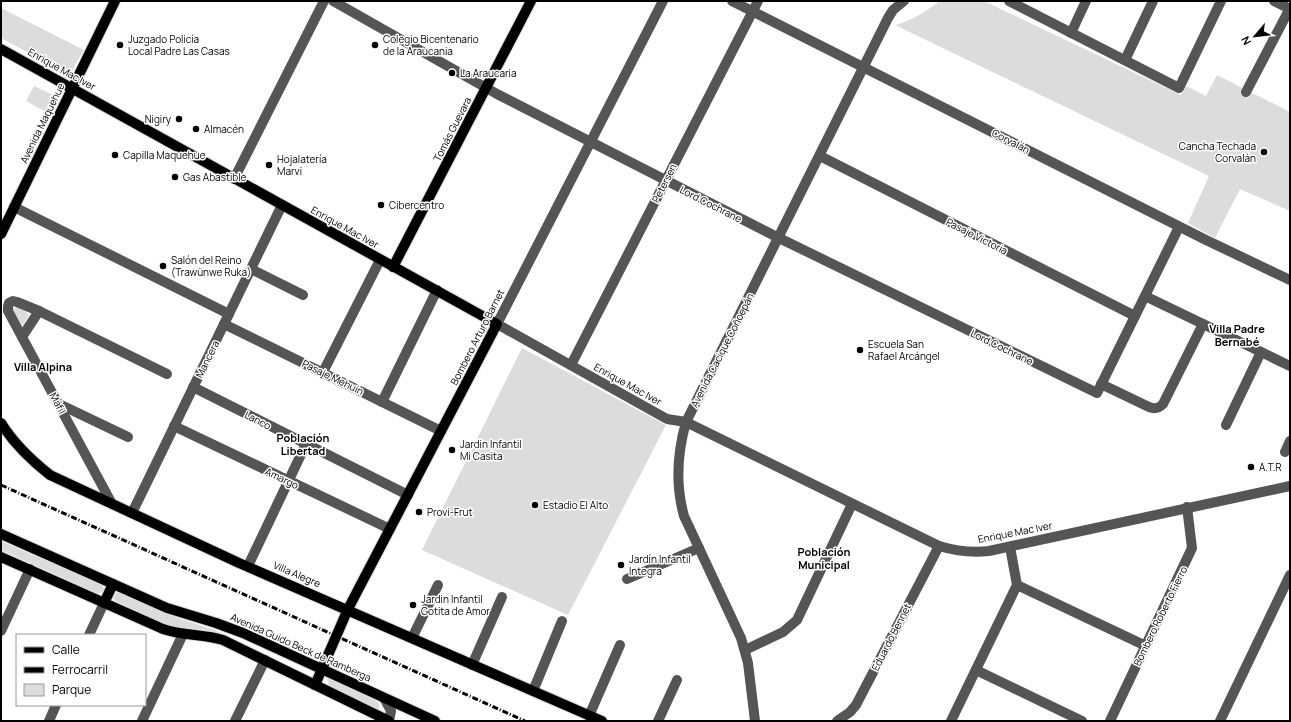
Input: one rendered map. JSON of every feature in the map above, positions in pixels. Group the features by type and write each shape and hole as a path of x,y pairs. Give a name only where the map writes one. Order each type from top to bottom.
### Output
{"main road":[{"name":"Avenida Maquehue","path":"1,234 114,1"},
{"name":"Tomás Guevara","path":"393,267 531,1"},
{"name":"Enrique Mac Iver","path":"1,49 497,324"},
{"name":"Bombero Arturo Barnet","path":"315,685 348,609 497,324"},
{"name":"Villa Alegre","path":"1,423 26,455 50,475 248,566 602,721"},
{"name":"Avenida Guido Beck de Ramberga","path":"1,534 167,608 243,633 435,721"},
{"path":"1,557 163,629 183,634 202,635 223,640 389,721"},
{"path":"104,603 113,584"},
{"path":"356,705 372,721"}],"street":[{"path":"234,179 324,1"},
{"name":"Lord Cochrane","path":"333,1 486,88 779,238 1099,388 1148,407 1160,407 1163,404 1203,324"},
{"name":"Bombero Arturo Barnet","path":"497,324 663,1"},
{"name":"Corvalán","path":"732,1 1179,226 1290,280"},
{"name":"Petersen","path":"571,365 758,1"},
{"name":"Avenida Cacique Coñoepán","path":"755,721 749,669 745,650 736,626 684,516 677,484 681,444 686,422 893,10 904,1"},
{"path":"1009,1 1179,88 1221,1"},
{"path":"1071,33 1086,1"},
{"path":"1125,60 1153,1"},
{"path":"1246,92 1290,9 1274,1"},
{"name":"Pasaje Victoria","path":"820,156 1135,316"},
{"name":"Mancera","path":"132,512 282,205"},
{"path":"14,207 229,314"},
{"path":"1099,388 1179,226"},
{"path":"323,372 380,260"},
{"path":"251,269 304,295"},
{"path":"382,402 437,290"},
{"path":"1145,296 1290,366"},
{"name":"Máfil","path":"39,311 13,301 9,303 8,307 8,311 111,502"},
{"path":"22,337 39,311 167,374"},
{"name":"Pasaje Mehuín","path":"224,324 441,431"},
{"name":"Enrique Mac Iver","path":"497,324 667,419 686,422 939,546 958,551 990,551 1187,507 1290,486"},
{"path":"1226,425 1261,352"},
{"name":"Lanco","path":"193,387 408,495"},
{"path":"59,404 128,437"},
{"name":"Amargo","path":"174,426 390,529"},
{"path":"1285,452 1290,441"},
{"path":"248,566 306,444"},
{"path":"745,650 783,632 797,620 852,504"},
{"name":"Bombero Roberto Fierro","path":"1110,721 1192,548 1187,507"},
{"name":"Eduardo Bennet","path":"837,721 847,715 856,705 939,546"},
{"path":"951,721 1017,585 1010,547"},
{"path":"627,578 699,548"},
{"path":"1,631 30,569"},
{"path":"1220,721 1290,575"},
{"path":"412,638 438,585"},
{"path":"1017,585 1146,646"},
{"path":"472,664 502,597"},
{"path":"89,634 104,603"},
{"path":"532,691 562,620"},
{"path":"142,721 183,634"},
{"path":"590,716 620,645"},
{"path":"235,721 265,660"},
{"path":"976,670 1082,721"},
{"path":"658,721 677,680"},
{"path":"384,698 391,711 389,721"},
{"path":"49,721 56,706"}],"green space":[{"path":"940,1 984,1 1181,95 1186,86 1206,96 1217,75 1290,112 1290,211 1240,189 1215,238 1188,223 1209,176 895,25 913,18"},
{"path":"1,8 84,50 69,75 1,38"},
{"path":"34,86 57,97 48,113 26,101"},
{"path":"18,307 29,315 23,325 11,309"},
{"name":"Estadio El Alto","path":"522,348 666,425 568,615 422,550"},
{"path":"1,541 99,583 103,586 104,590 100,593 96,593 1,550"},
{"path":"116,593 231,637 214,632 168,626 115,601 113,597"},
{"path":"327,676 379,703 379,711 329,686"}],"railway":[{"path":"1,485 525,721"}],"place":[{"name":"Juzgado Policía Local Padre Las Casas","path":"120,45"},
{"name":"Colegio Bicentenario de la Araucania","path":"375,45"},
{"name":"La Araucaria","path":"452,73"},
{"name":"Nigiry","path":"179,119"},
{"name":"Almacén","path":"196,129"},
{"name":"Cancha Techada Corvalán","path":"1264,152"},
{"name":"Capilla Maquehue","path":"115,155"},
{"name":"Hojalatería Marvi","path":"269,165"},
{"name":"Gas Abastible","path":"175,177"},
{"name":"Cibercentro","path":"381,205"},
{"name":"Salón del Reino (Trawünwe Ruka)","path":"163,266"},
{"name":"Escuela San Rafael Arcángel","path":"860,350"},
{"name":"Jardin Infantil Mi Casita","path":"452,450"},
{"name":"A.T.R","path":"1251,467"},
{"name":"Estadio El Alto","path":"535,505"},
{"name":"Provi-Frut","path":"419,512"},
{"name":"Jardín Infantil Integra","path":"621,565"},
{"name":"Jardin Infantil Gotita de Amor","path":"413,605"}],"district":[{"name":"Villa Padre Bernabé","path":"1237,335"},
{"name":"Villa Alpina","path":"43,367"},
{"name":"Población Libertad","path":"303,444"},
{"name":"Población Municipal","path":"824,558"}]}
